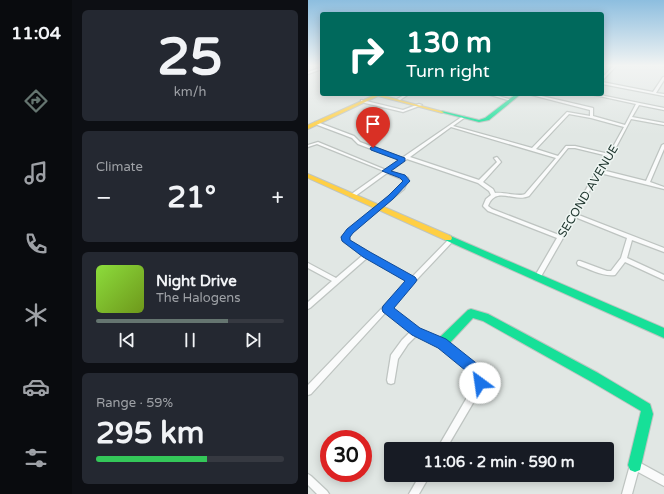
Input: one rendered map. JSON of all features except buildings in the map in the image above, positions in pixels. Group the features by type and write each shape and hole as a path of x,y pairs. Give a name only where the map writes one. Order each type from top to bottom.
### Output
{"street":[{"path":"631,88 664,95"},
{"path":"654,93 658,88"},
{"path":"312,125 375,96"},
{"path":"383,96 479,121 487,119 516,96"},
{"path":"398,99 404,96"},
{"path":"496,96 511,100"},
{"path":"537,96 592,109 591,117"},
{"path":"600,96 664,109"},
{"path":"362,101 403,111 420,105"},
{"name":"SECOND AVENUE","path":"537,278 599,171 610,155 638,104"},
{"path":"533,150 568,113 626,126"},
{"path":"352,196 463,117"},
{"path":"630,118 664,124"},
{"path":"312,125 353,137 359,142 404,158 480,182 491,190 493,195"},
{"path":"451,126 558,157"},
{"path":"308,146 317,143 403,177 406,181 402,188 350,231 345,237 346,241 367,255 412,280"},
{"path":"647,183 664,145"},
{"path":"560,237 490,210 485,206 493,195 499,193 523,197 527,196 567,147 571,146 610,155"},
{"path":"480,182 499,162 496,158"},
{"path":"599,171 664,188"},
{"path":"308,176 664,333"},
{"path":"574,215 664,250"},
{"path":"580,263 610,274 615,271 624,259 630,238"},
{"path":"308,391 452,239"},
{"path":"308,306 367,255"},
{"path":"624,259 664,278"},
{"path":"308,265 336,281"},
{"path":"387,309 416,332 442,344 476,371 480,376 480,383 445,442"},
{"path":"442,344 468,315 471,314 485,317 594,377 646,408 647,414 627,494"},
{"path":"392,380 394,358 416,332"},
{"path":"635,465 664,481"},
{"path":"308,479 324,494"},
{"path":"414,494 421,482"}],"traffic: fast":[{"path":"442,112 479,121 487,119 516,96"},
{"path":"448,238 664,333"},
{"path":"442,343 471,313 485,317 594,377 646,408 647,414 635,465"}],"traffic: slow":[{"path":"308,127 376,96"},
{"path":"382,96 442,112"},
{"path":"308,176 448,238"}],"route":[{"path":"373,148 403,160 386,171 403,177 406,181 402,188 391,198 350,231 345,239 367,255 375,258 412,280 387,309 416,332 442,344 476,371 480,376 480,383"}]}
